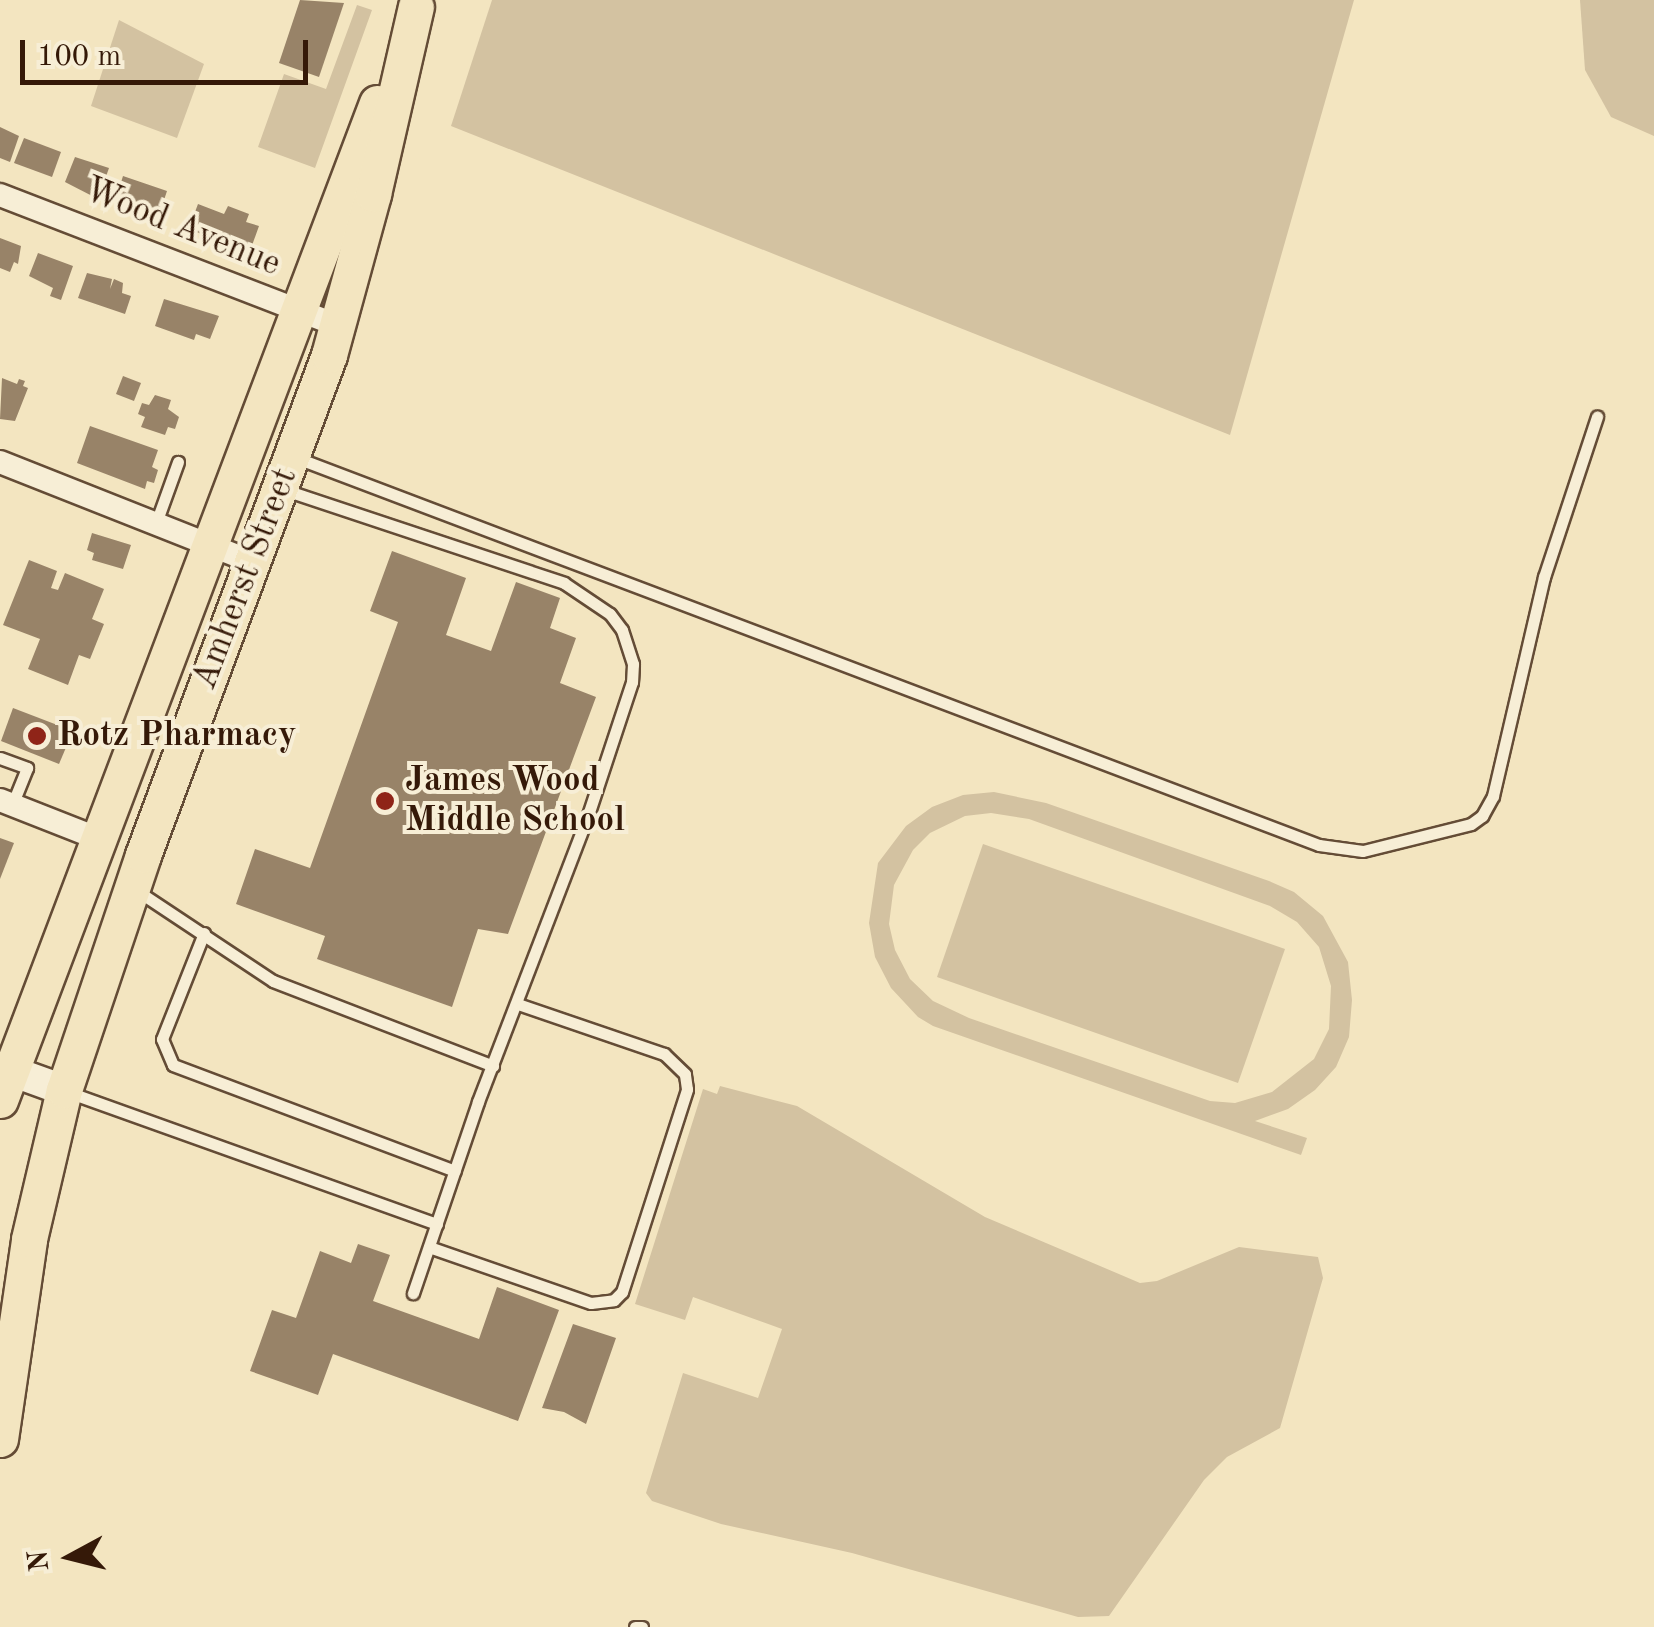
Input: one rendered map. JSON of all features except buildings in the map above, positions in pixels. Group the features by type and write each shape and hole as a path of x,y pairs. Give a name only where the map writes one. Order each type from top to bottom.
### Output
{"main road":[{"name":"Amherst Street","path":"4,1079 417,4"},
{"name":"Amherst Street","path":"0,1439 30,1240 64,1090 109,951 338,325 374,194 417,4"},
{"path":"261,404 255,462 261,476 287,472"},
{"path":"99,839 117,843 122,852 113,895 109,951"},
{"path":"4,1079 64,1090"}],"street":[{"name":"Wood Avenue","path":"0,195 338,325"},
{"path":"0,462 253,562"},
{"path":"6,803 99,839"}],"lane":[{"path":"287,472 1003,722 1319,845 1364,850 1471,824 1482,816 1493,796 1544,577 1597,416"},
{"path":"156,523 178,462"},
{"path":"287,472 564,583 588,597 622,630 634,664 632,682 413,1293"},
{"path":"0,758 27,768 6,803"},
{"path":"132,888 273,981 493,1066"},
{"path":"204,933 162,1039 173,1064 455,1172"},
{"path":"429,1247 591,1303 614,1300 622,1292 686,1090 685,1074 664,1054 518,1004"},
{"path":"64,1090 436,1224"}],"shaded area":[{"path":"492,0 1354,0 1230,435 451,126"},
{"path":"1580,0 1654,0 1654,136 1611,117 1585,70"},
{"path":"357,5 372,10 315,168 258,147 284,74 326,89"},
{"path":"119,20 204,64 177,138 91,106"},
{"path":"994,792 1046,803 1269,881 1294,892 1323,916 1348,962 1352,1000 1349,1037 1336,1067 1315,1090 1288,1109 1255,1121 1307,1138 1301,1155 933,1026 918,1017 891,988 875,957 869,923 878,863 906,826 932,807 963,795","holes":["991,813 1029,819 1270,906 1297,922 1319,947 1331,986 1329,1029 1314,1059 1272,1092 1235,1103 1210,1101 969,1018 933,1001 910,979 895,950 889,924 894,885 913,850 930,833 965,816"]},
{"path":"983,844 1285,949 1238,1083 937,977"},
{"path":"720,1086 797,1106 985,1217 1140,1283 1157,1281 1239,1247 1318,1257 1323,1278 1280,1428 1227,1457 1204,1480 1109,1616 1078,1617 852,1553 721,1524 652,1501 646,1493 683,1373 758,1398 782,1329 693,1297 685,1320 635,1304 703,1089 717,1094"}],"place":[{"name":"Rotz Pharmacy","path":"37,736"},
{"name":"James Wood Middle School","path":"385,801"}]}
